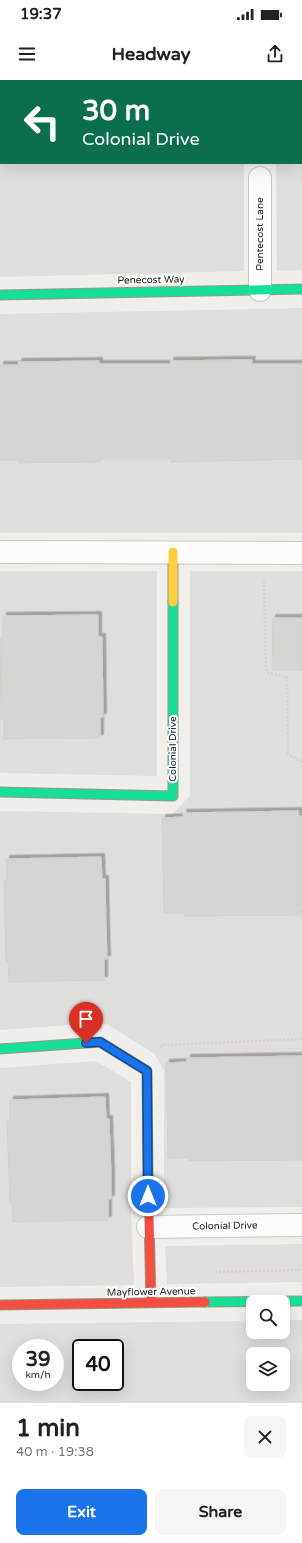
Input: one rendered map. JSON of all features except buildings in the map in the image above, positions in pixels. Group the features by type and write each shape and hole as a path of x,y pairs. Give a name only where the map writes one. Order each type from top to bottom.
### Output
{"street":[{"name":"Pentecost Lane","path":"260,178 260,290"},
{"name":"Penecost Way","path":"0,295 302,289"},
{"path":"0,552 302,553"},
{"name":"Colonial Drive","path":"0,792 173,796 173,552"},
{"path":"0,1049 100,1042 147,1071 148,1227 151,1303"},
{"name":"Colonial Drive","path":"148,1227 302,1225"},
{"name":"Mayflower Avenue","path":"0,1305 302,1301"}],"path":[{"path":"264,553 266,672 287,677 288,754 302,762"},
{"path":"138,1065 163,1045 302,1039"}],"shaded area":[{"path":"0,164 244,164 244,271 0,277"},
{"path":"276,164 302,164 302,270 277,271"},
{"path":"302,308 302,533 0,533 0,314"},
{"path":"0,571 157,571 157,776 0,773"},
{"path":"190,571 302,571 302,1207 164,1208 164,1071 155,1054 108,1025 99,1023 0,1030 0,811 173,814 190,795"},
{"path":"96,1061 131,1082 131,1208 134,1285 0,1287 0,1068"},
{"path":"302,1244 302,1282 167,1284 165,1246"},
{"path":"290,1320 302,1320 302,1403 0,1403 0,1324 246,1321 246,1339 290,1339"}],"traffic: fast":[{"path":"0,295 302,289"},
{"path":"0,792 173,796 173,602"},
{"path":"0,1049 100,1042 147,1071 148,1176"},
{"path":"205,1302 302,1301"}],"traffic: slow":[{"path":"173,552 173,602"}],"traffic: jam":[{"path":"148,1176 151,1303"},
{"path":"0,1305 205,1302"}],"route":[{"path":"86,1043 100,1042 147,1071 148,1196"}]}
